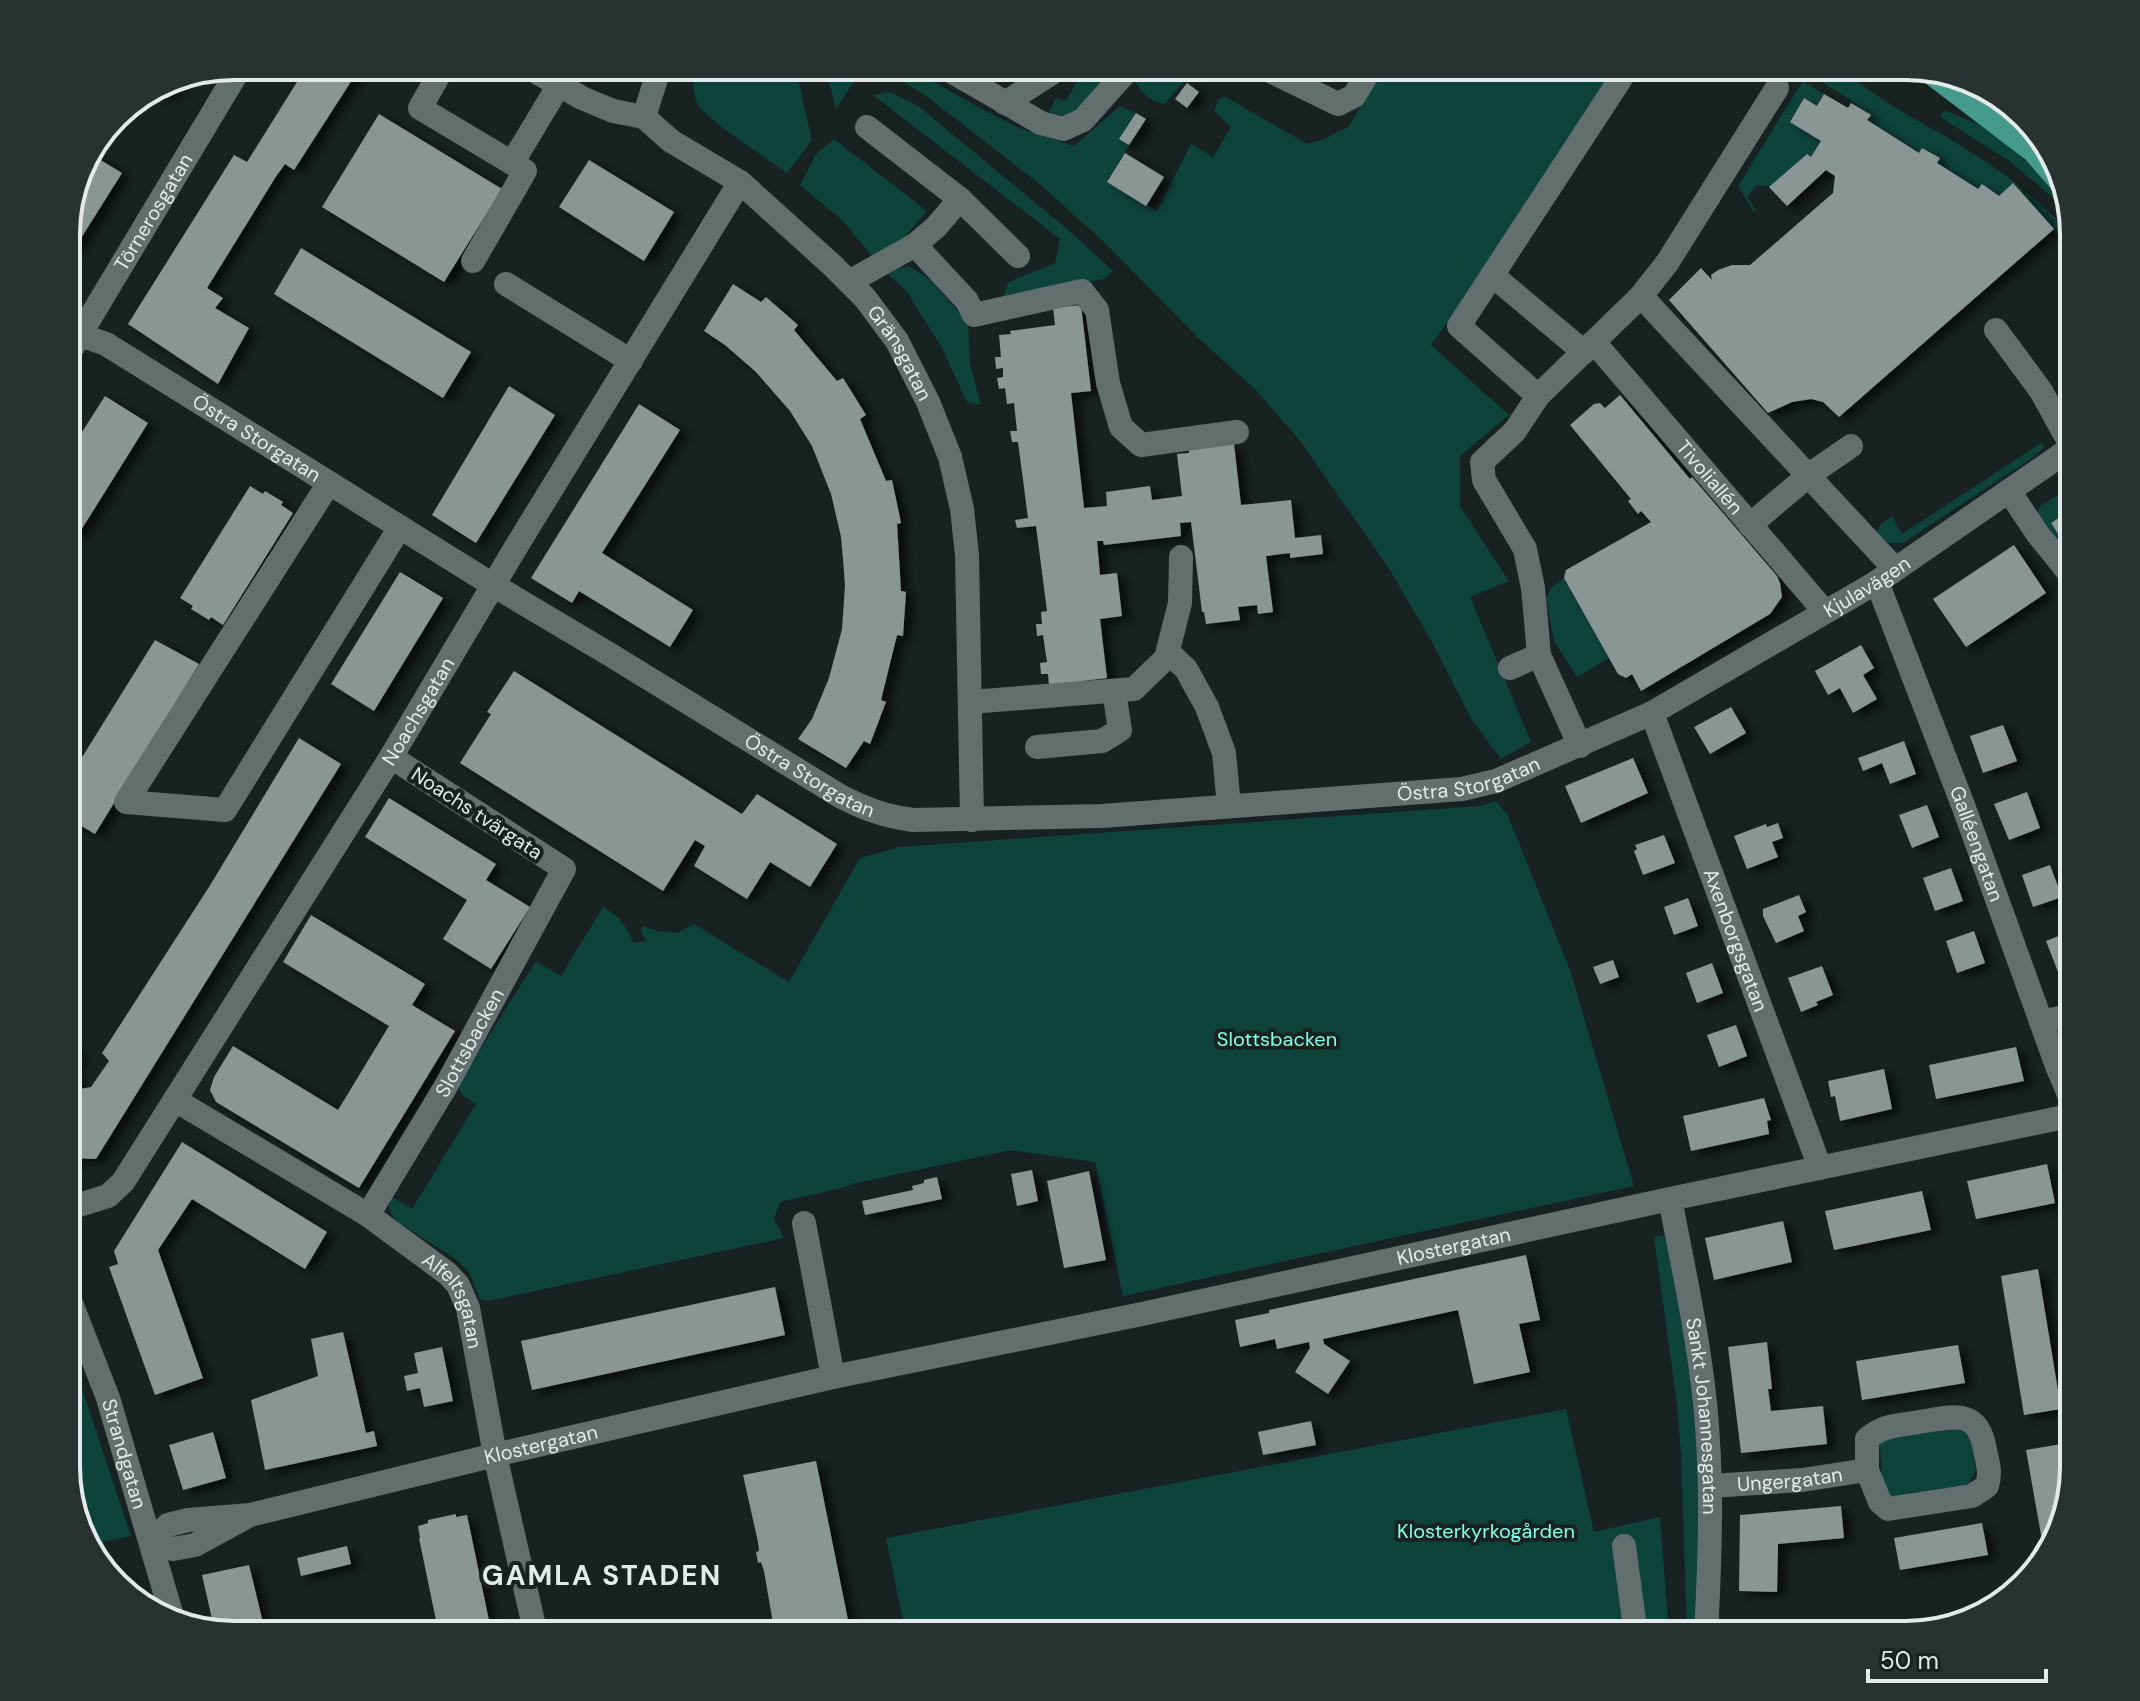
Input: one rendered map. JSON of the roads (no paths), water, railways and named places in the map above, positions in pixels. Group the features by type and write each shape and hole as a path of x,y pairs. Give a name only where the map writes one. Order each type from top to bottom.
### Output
{"main road":[{"path":"1948,86 2038,156"},
{"path":"1969,94 1995,108"}],"street":[{"name":"Törnerosgatan","path":"80,321 232,80"},
{"path":"436,80 420,108 525,171 473,261"},
{"name":"Gränsgatan","path":"550,80 613,111 644,117 671,141 740,182 865,298 897,341 928,402 950,457 962,509 967,555 972,820"},
{"path":"644,117 656,80"},
{"path":"966,80 1041,123 1063,129 1083,120 1119,80"},
{"path":"1005,103 1041,80"},
{"path":"1289,80 1338,104 1354,96 1364,80"},
{"path":"1538,396 1459,326 1620,80"},
{"path":"512,163 559,85"},
{"path":"1580,746 1539,655 1533,588 1525,549 1484,480 1482,462 1515,431 1538,396 1641,296 1667,263 1777,88"},
{"path":"867,127 960,199 1018,256"},
{"name":"Noachsgatan","path":"80,1205 108,1196 123,1182 391,757 740,182"},
{"path":"849,282 915,245 936,227 960,199"},
{"path":"915,245 967,301 974,315 1082,291 1097,310 1108,383 1121,427 1141,445 1237,432"},
{"name":"Tivoliallén","path":"1492,275 1589,347 1825,612"},
{"path":"506,284 631,361"},
{"path":"1641,296 1809,475 1886,575"},
{"path":"1996,330 2041,391 2060,424"},
{"name":"Östra Storgatan","path":"80,335 106,344 840,796 888,817 972,820 1102,816 1462,789 1496,781 1652,713"},
{"path":"1750,525 1809,475 1851,446"},
{"name":"Kjulavägen","path":"1652,713 1886,575 2060,456"},
{"path":"329,483 126,802 225,810 400,527"},
{"path":"2009,491 2037,533 2060,556"},
{"path":"970,702 1134,689 1166,658 1180,603 1181,557"},
{"name":"Galléengatan","path":"1886,575 1963,805 2060,1070"},
{"path":"1168,652 1186,669 1211,719 1224,753 1229,806"},
{"path":"1510,668 1539,655"},
{"path":"1037,747 1102,741 1120,730 1114,691"},
{"name":"Axenborgsgatan","path":"1652,713 1820,1168"},
{"name":"Noachs tvärgata","path":"391,757 564,869"},
{"name":"Slottsbacken","path":"368,1215 446,1086 564,869"},
{"path":"2041,1022 2060,1018"},
{"name":"Alfeltsgatan","path":"175,1100 368,1215 448,1274 458,1285 468,1308 495,1455 533,1621"},
{"name":"Klostergatan","path":"151,1541 173,1549 195,1545 250,1515 833,1377 2060,1118"},
{"name":"Sankt Johannesgatan","path":"1670,1199 1705,1402 1710,1486 1706,1621"},
{"path":"804,1223 833,1377"},
{"name":"Strandgatan","path":"80,1326 108,1398 169,1606"},
{"name":"Ungergatan","path":"1958,1416 1976,1423 1983,1435 1990,1475 1987,1486 1972,1496 1888,1509 1880,1502 1867,1470 1867,1439 1880,1428 1958,1416"},
{"name":"Ungergatan","path":"1710,1486 1802,1480 1867,1470"},
{"path":"1624,1546 1634,1621"}],"district":[{"name":"GAMLA STADEN","path":"602,1575"}],"park label":[{"name":"Klosterkyrkogården","path":"1486,1531"}]}
